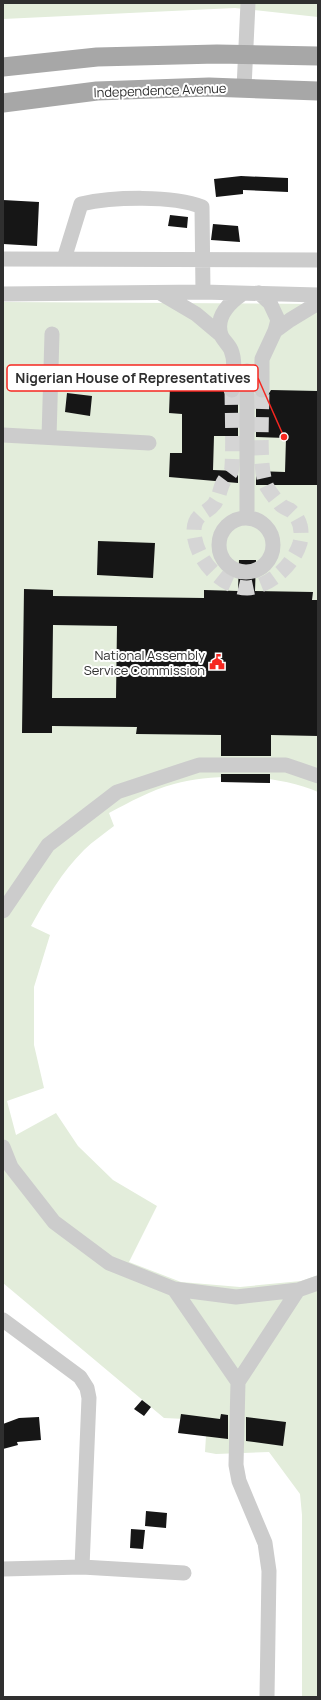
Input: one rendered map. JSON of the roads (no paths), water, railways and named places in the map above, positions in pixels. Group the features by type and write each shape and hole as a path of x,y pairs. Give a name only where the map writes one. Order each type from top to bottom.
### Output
{"main road":[{"path":"3,67 98,57 244,54 318,56"},
{"name":"Independence Avenue","path":"3,103 96,91 209,87 318,91"}],"street":[{"path":"244,88 244,54 248,3"},
{"path":"64,259 81,204 96,201 163,199 190,202 202,207 203,292"},
{"path":"3,259 318,260"},
{"path":"3,294 162,294 203,292 242,294 318,294"},
{"path":"234,362 240,369 248,371 255,366 262,359 276,332 278,320 275,312 270,303 259,293"},
{"path":"162,294 196,314 221,335 231,350 234,362 232,390"},
{"path":"221,335 220,320 223,312 230,302 242,294"},
{"path":"276,332 290,320 318,303"},
{"path":"49,438 52,334"},
{"path":"262,359 262,390"},
{"path":"247,518 248,371"},
{"path":"3,435 149,443"},
{"path":"3,911 48,845 117,792 199,765 286,765 318,776"},
{"path":"3,1147 7,1168 54,1222 109,1263 174,1289 236,1297 298,1290 318,1283"},
{"path":"174,1289 238,1382"},
{"path":"267,1697 269,1572 265,1543 239,1482 236,1465 238,1382 298,1290"},
{"path":"3,1320 80,1377 86,1388 89,1398 82,1567"},
{"path":"3,1569 82,1567 184,1573"}],"tunnel":[{"path":"232,390 233,446 231,472 223,483 214,505 197,520 194,531 198,550 210,569 227,583 237,587 247,588 264,584 280,573 287,566 297,551 301,538 301,529 296,517 290,510 282,506 276,500 267,487 264,479 261,455 262,390"}],"place":[{"name":"Nigerian House of Representatives","path":"284,437"},
{"name":"National Assembly Service Commission","path":"217,662"}]}
